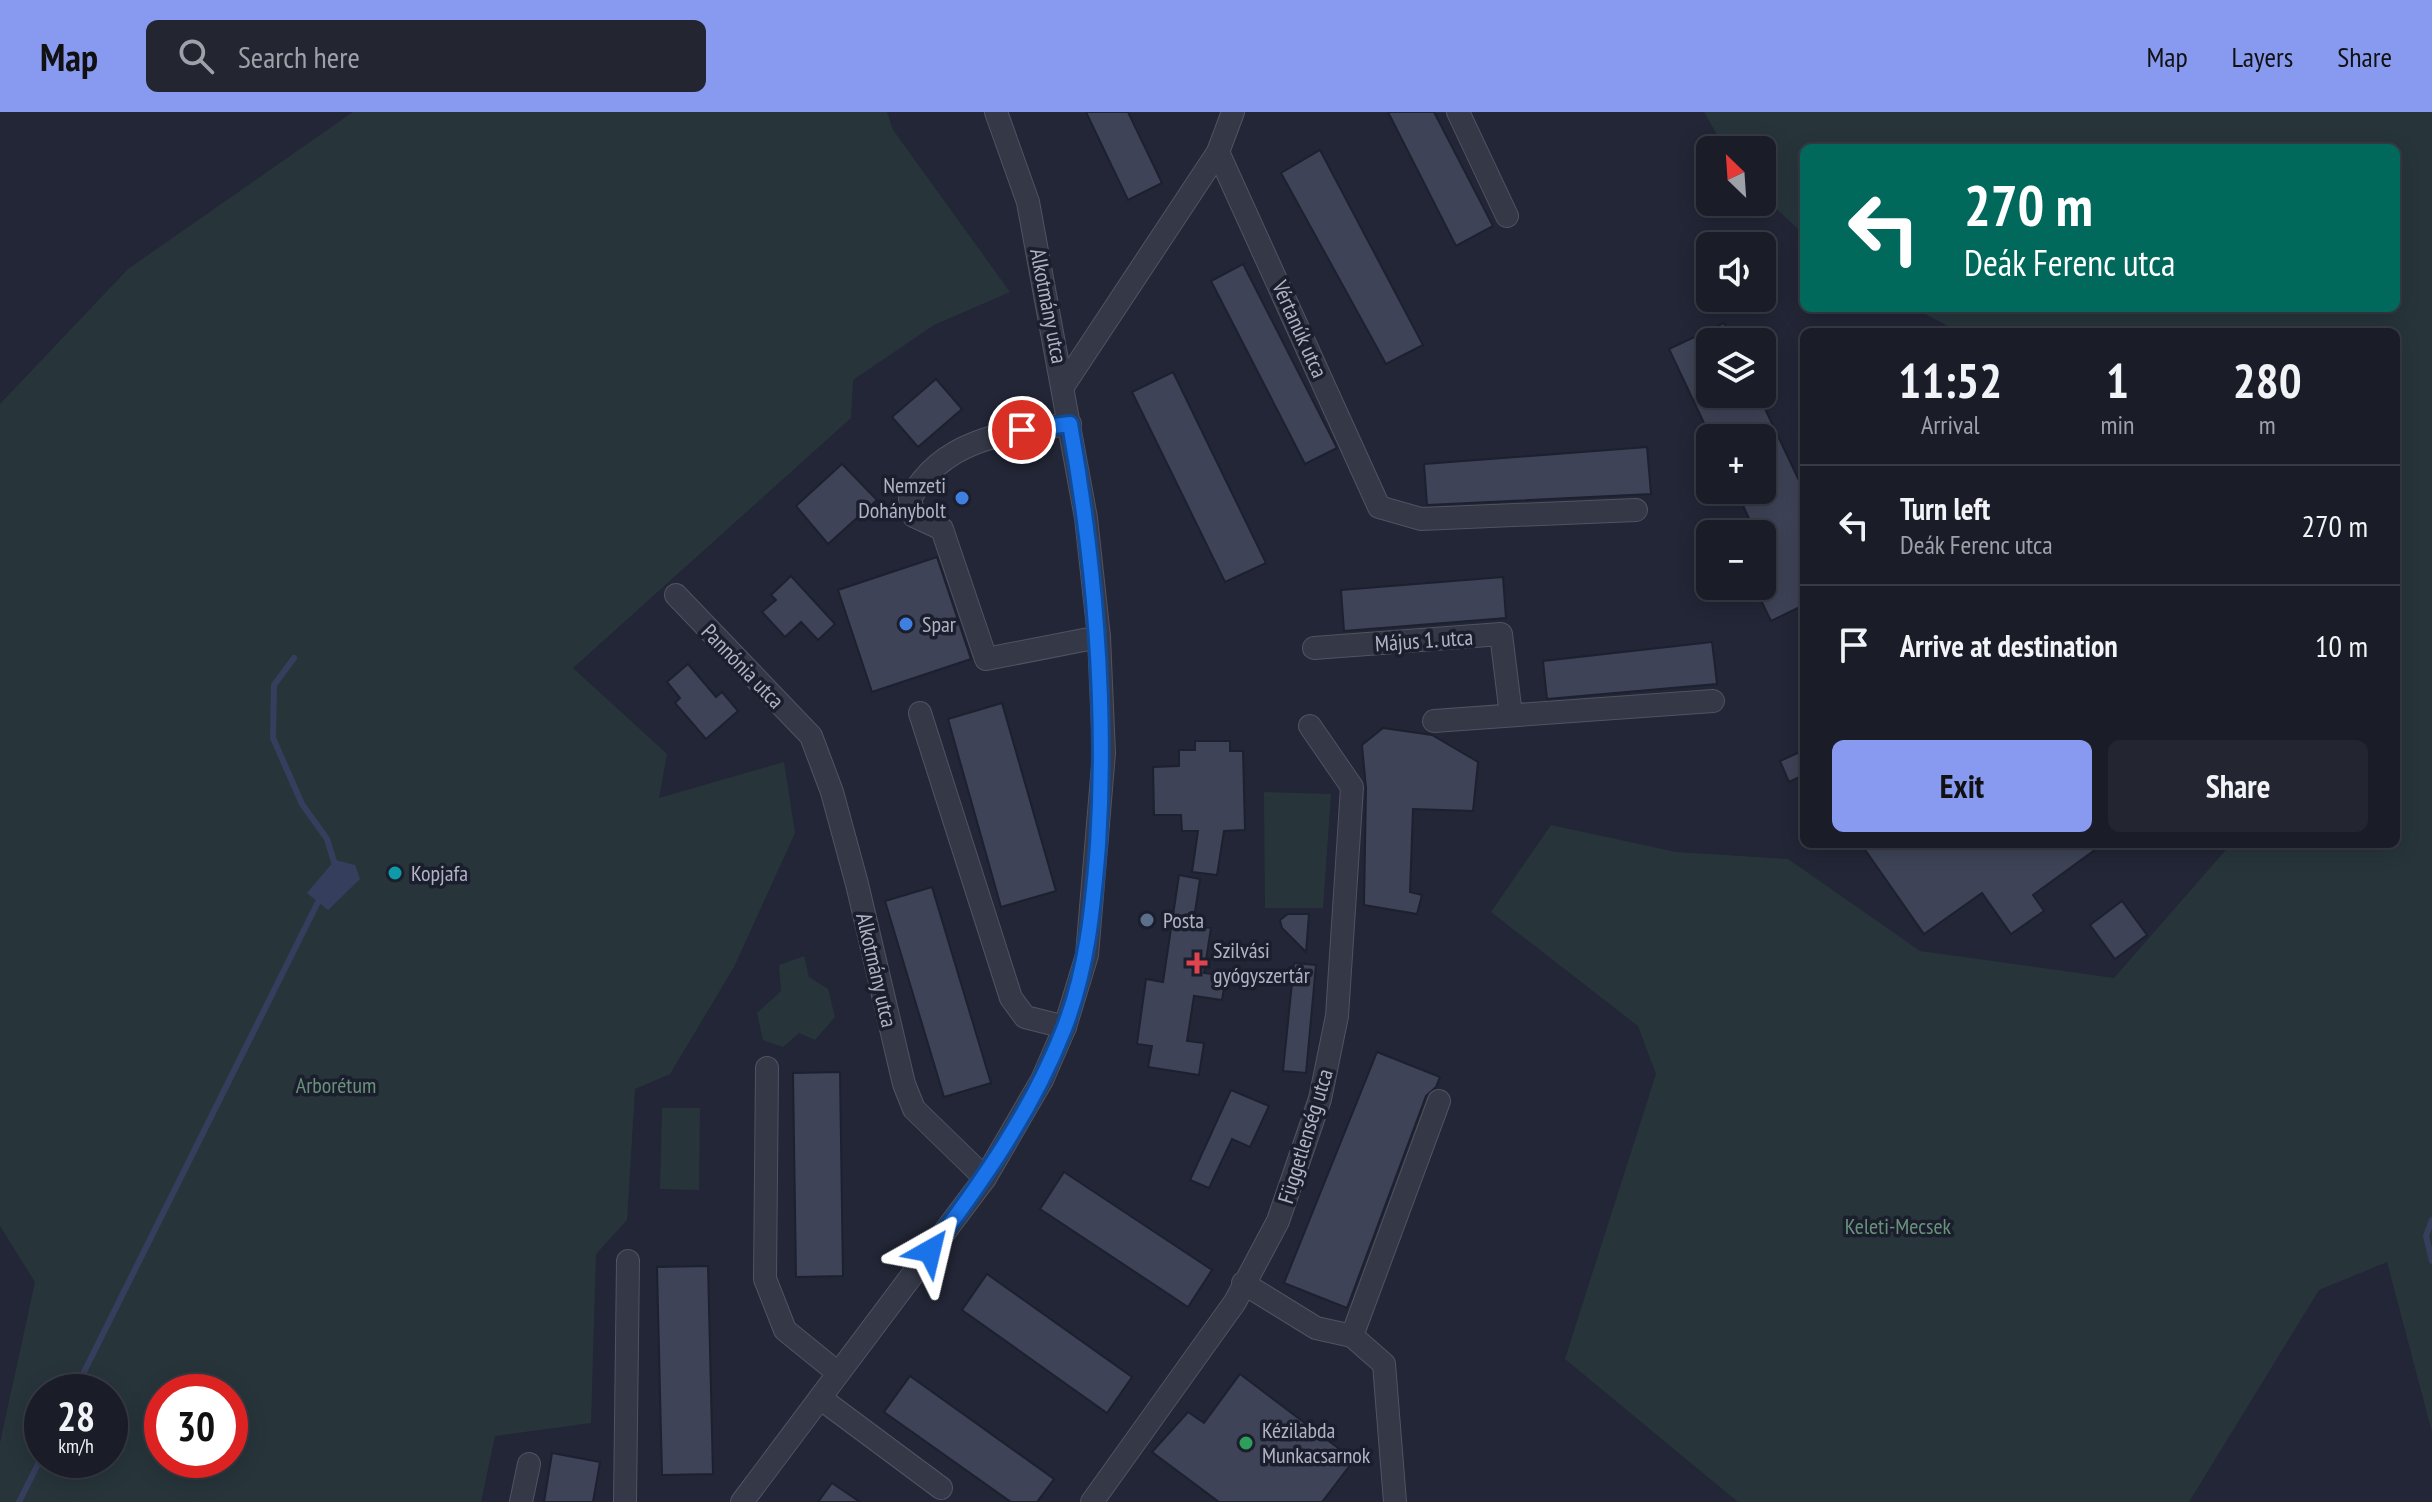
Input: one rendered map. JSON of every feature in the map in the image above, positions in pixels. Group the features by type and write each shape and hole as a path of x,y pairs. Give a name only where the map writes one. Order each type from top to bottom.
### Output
{"street":[{"name":"Alkotmány utca","path":"742,1502 985,1178 1042,1080 1065,1027 1087,955 1104,753 1099,637 1086,518 1064,385 1028,202 996,112"},
{"path":"1064,385 1182,202 1218,152 1233,112"},
{"path":"1458,112 1507,216"},
{"name":"Vértanúk utca","path":"1218,152 1379,507 1421,519 1636,510"},
{"path":"1070,424 999,433 958,449 922,478 910,499 914,516 942,529 986,659 1099,637"},
{"name":"Pannónia utca","path":"676,595 811,736"},
{"name":"Május 1. utca","path":"1314,648 1501,634 1511,715"},
{"path":"1434,721 1713,701"},
{"path":"920,713 1011,998 1025,1017 1065,1027"},
{"name":"Függetlenség utca","path":"1092,1502 1235,1302 1283,1208 1320,1099 1337,1016 1352,787 1310,726"},
{"name":"Alkotmány utca","path":"811,736 832,792 857,884 904,1084 914,1109 985,1178"},
{"path":"767,1068 765,1279 785,1330 838,1373"},
{"path":"1352,1336 1439,1101"},
{"path":"625,1502 628,1261"},
{"path":"1243,1283 1316,1328 1352,1336 1384,1364 1395,1502"},
{"path":"820,1398 941,1488"},
{"path":"521,1502 529,1464"}],"green space":[{"name":"Arborétum","path":"353,112 887,112 893,130 1010,292 934,325 853,380 851,418 573,668 667,754 659,798 784,762 795,833 734,967 670,1074 635,1089 627,1220 596,1254 591,1423 495,1436 481,1502 0,1502 0,1443 35,1282 0,1226 0,404 128,269"},
{"name":"Keleti-Mecsek","path":"1704,112 2432,112 2432,1432 2387,1262 2319,1290 2189,1502 1738,1502 1565,1359 1656,1074 1638,1026 1491,912 1551,825 1676,852 1788,859 1920,951 2114,978 2228,848 2400,848 2400,328 1952,328 1922,312 2400,312 2400,144 1800,144 1800,231 1776,208 1776,136 1718,136"},
{"path":"1264,792 1331,794 1323,908 1265,908"},
{"path":"804,956 809,977 828,989 835,1017 815,1040 799,1033 783,1047 763,1040 757,1013 781,991 779,965"},
{"path":"662,1108 700,1108 699,1190 660,1189"}],"water":[{"path":"335,860 355,865 360,879 328,910 307,893"}],"building":[{"path":"1086,112 1128,112 1162,183 1128,200"},
{"path":"1388,112 1434,112 1493,226 1456,246"},
{"path":"1320,150 1423,345 1386,364 1281,173"},
{"path":"1243,264 1337,448 1305,464 1211,281"},
{"path":"1696,336 1696,406 1669,349"},
{"path":"1173,372 1266,563 1225,582 1132,392"},
{"path":"936,379 962,409 918,447 892,417"},
{"path":"1697,408 1765,408 1772,424 1704,424"},
{"path":"1776,432 1800,483 1800,607 1771,621 1761,600 1776,600 1776,520 1750,520 1742,504 1776,504"},
{"path":"1647,447 1651,494 1427,505 1424,464"},
{"path":"842,464 877,500 828,544 796,506"},
{"name":"Spar","path":"937,557 971,659 872,692 838,590"},
{"path":"791,576 835,624 818,640 801,622 785,637 762,612 776,600 771,595"},
{"path":"1503,577 1506,618 1344,631 1341,590"},
{"path":"1712,642 1717,684 1547,699 1543,661"},
{"path":"688,664 716,697 722,692 738,711 706,739 675,703 680,698 667,682"},
{"path":"1002,703 1056,891 1001,907 948,719"},
{"path":"1383,728 1432,735 1478,762 1473,811 1413,809 1410,892 1422,895 1417,914 1364,905 1366,788 1362,745"},
{"path":"1195,741 1230,741 1230,751 1243,751 1245,830 1224,831 1217,875 1192,872 1198,831 1182,831 1181,815 1154,815 1153,767 1179,766 1179,750 1195,750"},
{"path":"1800,752 1800,777 1789,782 1780,761"},
{"path":"1864,848 2098,848 2033,895 2044,911 2011,934 1982,893 1924,934"},
{"path":"1179,875 1200,879 1193,925 1211,928 1204,973 1226,976 1222,1000 1194,996 1187,1041 1204,1043 1199,1075 1148,1067 1152,1046 1137,1044 1146,979 1163,982"},
{"path":"932,887 991,1083 944,1097 885,901"},
{"path":"2122,901 2147,935 2115,959 2090,925"},
{"path":"1288,914 1309,914 1306,952 1282,928 1280,920"},
{"path":"1294,963 1316,965 1306,1073 1283,1071"},
{"path":"1377,1052 1440,1077 1436,1087 1426,1096 1347,1308 1284,1283"},
{"path":"840,1072 843,1276 796,1277 793,1073"},
{"path":"1231,1090 1269,1106 1250,1147 1232,1139 1209,1188 1190,1180"},
{"path":"1064,1172 1212,1270 1188,1307 1040,1209"},
{"path":"708,1266 713,1474 662,1475 657,1267"},
{"path":"987,1274 1132,1377 1107,1413 962,1310"},
{"name":"Kézilabda Munkacsarnok","path":"1240,1374 1354,1460 1322,1502 1219,1502 1152,1452 1188,1412 1204,1423"},
{"path":"910,1376 1054,1479 1037,1502 1011,1502 884,1412"},
{"path":"552,1453 600,1462 593,1502 544,1502"},
{"path":"832,1483 860,1502 818,1502"}],"waterway":[{"path":"294,658 274,685 273,738 302,804 327,839 335,865"},
{"path":"83,1374 321,896"},
{"path":"2432,1220 2426,1236 2432,1261"},
{"path":"19,1502 31,1478"}],"place":[{"name":"Nemzeti Dohánybolt","path":"962,498"},
{"name":"Spar","path":"906,624"},
{"name":"Kopjafa","path":"395,873"},
{"name":"Posta","path":"1147,920"},
{"name":"Szilvási gyógyszertár","path":"1197,963"},
{"name":"Kézilabda Munkacsarnok","path":"1246,1443"}],"route":[{"path":"930,1251 985,1178 1042,1080 1065,1027 1087,955 1104,753 1099,637 1086,518 1070,424 1022,430"}]}
